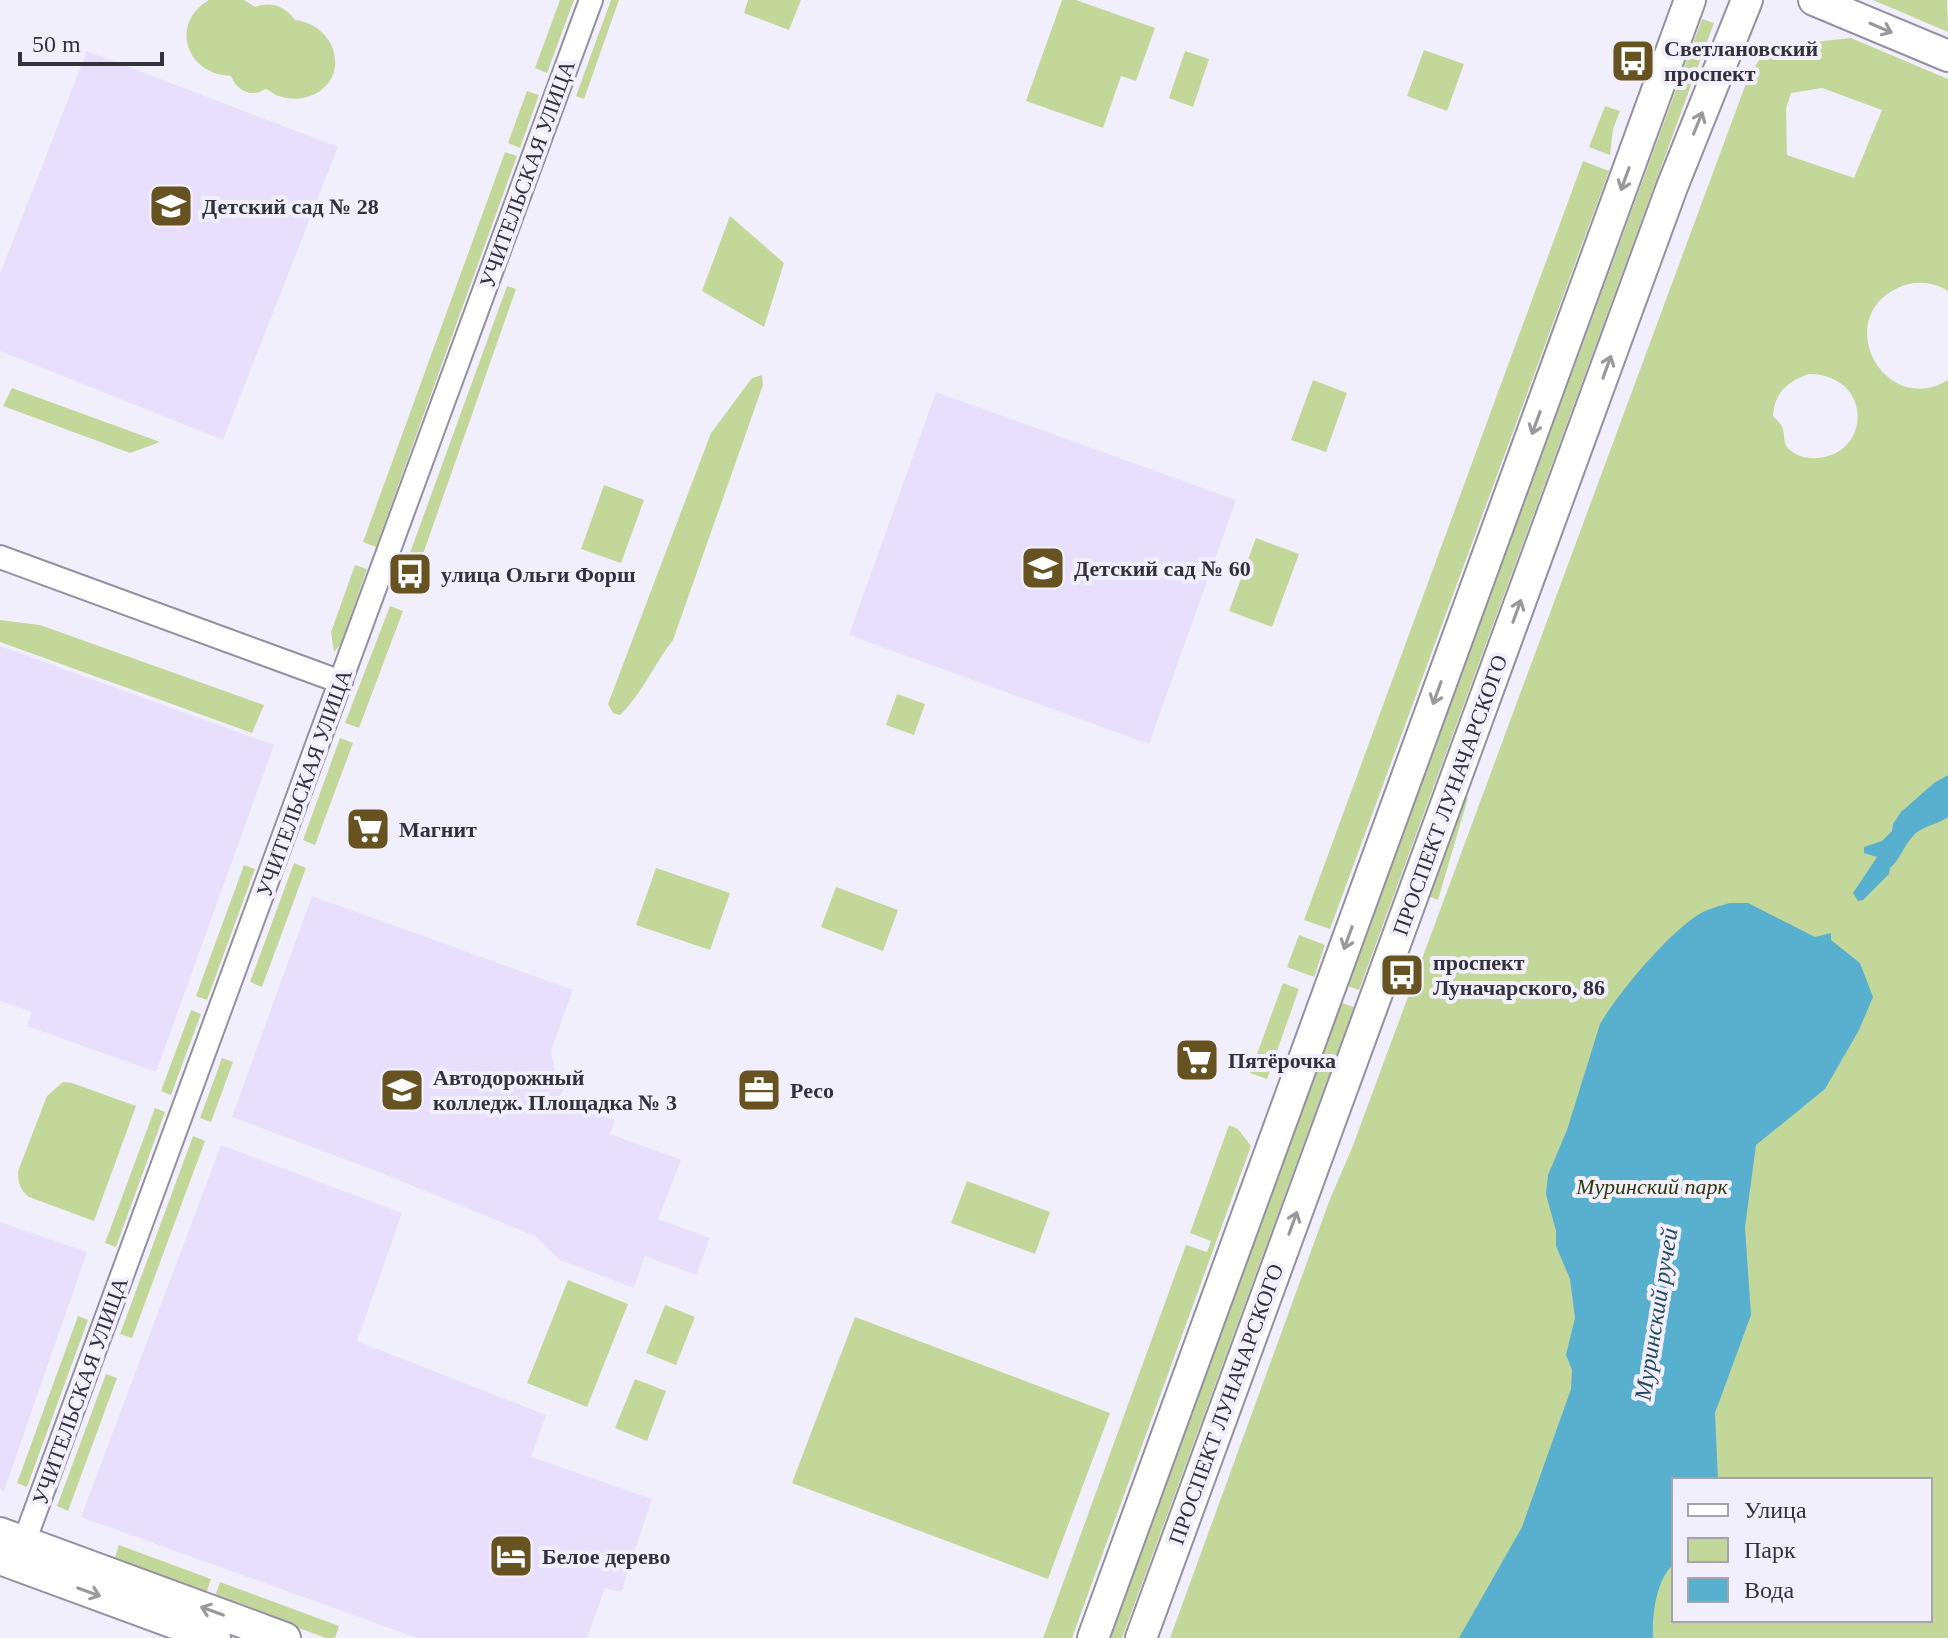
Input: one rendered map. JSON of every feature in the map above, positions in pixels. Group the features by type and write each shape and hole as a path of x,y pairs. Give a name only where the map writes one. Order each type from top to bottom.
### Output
{"main road":[{"name":"ПРОСПЕКТ ЛУНАЧАРСКОГО","path":"1093,1638 1690,0"},
{"name":"ПРОСПЕКТ ЛУНАЧАРСКОГО","path":"1141,1638 1672,187 1747,0"},
{"path":"1814,0 1948,56"},
{"path":"10,1550 215,1638"},
{"path":"10,1550 285,1638"}],"street":[{"name":"УЧИТЕЛЬСКАЯ УЛИЦА","path":"10,1550 341,682 591,0"},
{"path":"0,557 341,682"}],"shaded area":[{"name":"Детский сад № 28","path":"87,51 338,147 223,440 0,351 0,274"},
{"name":"Детский сад № 60","path":"936,392 1236,500 1149,744 849,635"},
{"path":"0,646 274,745 156,1072 27,1026 32,1012 0,1001"},
{"name":"Автодорожный колледж. Площадка № 3","path":"312,896 573,990 551,1050 555,1076 566,1080 559,1100 615,1120 610,1134 681,1160 658,1219 710,1238 696,1275 645,1256 634,1288 560,1260 535,1236 384,1174 232,1117"},
{"path":"221,1145 402,1213 357,1341 546,1415 531,1457 652,1499 621,1592 605,1588 587,1638 417,1638 81,1517"},
{"path":"0,1222 87,1252 4,1491 0,1489"}],"green space":[{"path":"209,0 244,0 255,7 277,6 295,20 311,24 331,44 335,69 330,80 321,90 307,97 291,99 266,89 246,92 231,76 203,67 188,46 187,34 189,21"},
{"path":"560,0 574,0 547,73 535,68"},
{"path":"611,0 619,0 584,99 576,96"},
{"path":"748,0 801,0 789,30 744,13"},
{"path":"1062,0 1076,0 1155,28 1136,81 1121,76 1103,128 1026,101"},
{"path":"1873,0 1947,0 1948,32"},
{"path":"1702,19 1714,23 1359,990 1347,986"},
{"name":"Муринский парк","path":"1851,38 1948,79 1948,291 1925,283 1900,287 1879,301 1869,320 1868,340 1874,359 1886,376 1904,386 1925,388 1948,380 1948,1638 1170,1638 1330,1199 1352,1148 1748,78 1767,47","holes":["1822,88 1882,110 1854,178 1787,155 1786,109 1791,93","1809,374 1830,378 1845,387 1854,400 1858,415 1848,444 1835,454 1817,458 1801,456 1786,446 1782,428 1773,416 1779,394 1789,384"]},
{"path":"1424,50 1464,64 1447,111 1407,96"},
{"path":"1185,51 1209,59 1193,107 1169,98"},
{"path":"527,91 539,95 520,148 508,143"},
{"path":"1605,106 1620,111 1613,129 1610,155 1589,147"},
{"path":"505,152 517,156 376,547 363,542"},
{"path":"1583,161 1609,171 1330,929 1304,920"},
{"path":"730,216 784,263 764,327 702,291"},
{"path":"507,286 516,289 422,557 410,553"},
{"path":"762,375 763,385 673,640 628,707 620,715 613,713 608,704 711,433 752,378"},
{"path":"1313,380 1347,393 1326,452 1291,440"},
{"path":"12,388 160,442 130,453 3,406"},
{"path":"604,485 644,500 621,563 581,549"},
{"path":"1256,538 1299,554 1272,627 1229,611"},
{"path":"355,565 367,569 341,644 334,652 331,632"},
{"path":"390,606 403,611 359,728 345,723"},
{"path":"0,620 40,625 264,705 252,733 0,642"},
{"path":"897,694 925,704 914,735 886,725"},
{"path":"340,738 353,743 315,845 303,840"},
{"path":"1465,797 1468,798 1438,900 1428,896"},
{"path":"294,863 306,868 262,987 250,982"},
{"path":"244,865 255,869 207,1000 196,996"},
{"path":"656,868 730,893 710,950 636,925"},
{"path":"836,887 898,910 883,951 821,927"},
{"path":"1299,935 1325,945 1314,977 1287,967"},
{"path":"1283,983 1299,989 1267,1079 1250,1073"},
{"path":"1342,1003 1354,1007 1122,1638 1109,1638"},
{"path":"191,1010 201,1014 171,1095 161,1091"},
{"path":"222,1058 233,1062 211,1122 200,1118"},
{"path":"63,1082 136,1106 94,1221 29,1197 19,1183 18,1171 47,1096"},
{"path":"155,1108 165,1112 116,1247 105,1243"},
{"path":"1229,1125 1238,1129 1251,1146 1072,1638 1043,1638 1186,1245 1207,1252 1211,1241 1190,1233"},
{"path":"193,1136 205,1141 132,1338 120,1334"},
{"path":"967,1181 1050,1212 1035,1254 951,1223"},
{"path":"568,1280 628,1304 587,1407 527,1383"},
{"path":"665,1305 695,1317 676,1365 646,1353"},
{"path":"78,1316 88,1320 27,1487 17,1483"},
{"path":"855,1317 1110,1413 1048,1579 792,1483"},
{"path":"106,1374 117,1378 68,1511 57,1506"},
{"path":"635,1379 666,1391 647,1441 615,1428"},
{"path":"119,1545 211,1579 206,1594 114,1560"},
{"path":"220,1582 339,1626 335,1638 326,1638 215,1597"}],"water":[{"path":"1948,775 1948,817 1916,833 1890,868 1889,874 1863,900 1858,901 1853,893 1877,857 1864,853 1864,847 1882,841 1892,831 1901,812"},
{"name":"Муринский ручей","path":"1730,903 1748,903 1815,937 1831,933 1831,940 1860,963 1873,997 1859,1030 1825,1089 1756,1145 1745,1227 1751,1315 1715,1413 1718,1478 1672,1478 1672,1566 1659,1588 1654,1608 1653,1638 1459,1638 1522,1527 1571,1389 1572,1370 1566,1355 1575,1318 1570,1279 1556,1246 1556,1231 1546,1194 1548,1175 1567,1130 1600,1024 1660,948 1688,922 1711,908"}],"place":[{"name":"Светлановский проспект","path":"1633,61"},
{"name":"Детский сад № 28","path":"171,206"},
{"name":"Детский сад № 60","path":"1043,568"},
{"name":"улица Ольги Форш","path":"410,574"},
{"name":"Магнит","path":"368,829"},
{"name":"проспект Луначарского, 86","path":"1402,975"},
{"name":"Пятёрочка","path":"1197,1060"},
{"name":"Автодорожный колледж. Площадка № 3","path":"402,1090"},
{"name":"Ресо","path":"759,1090"},
{"name":"Белое дерево","path":"511,1556"}]}
